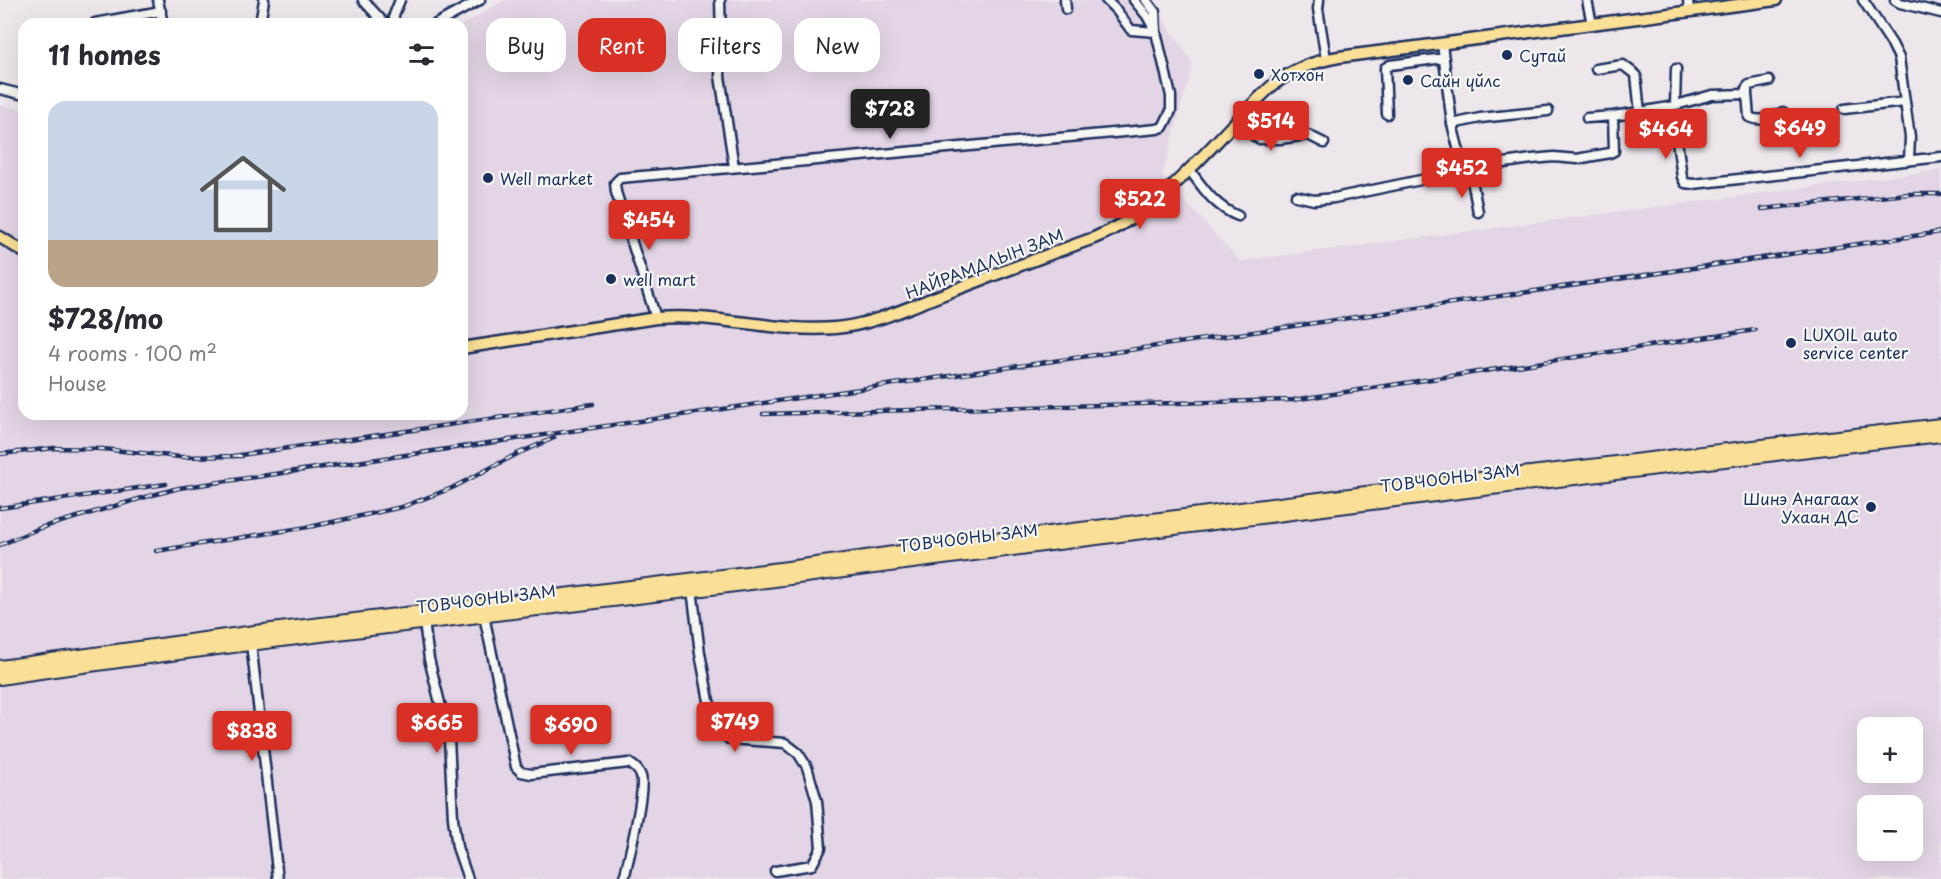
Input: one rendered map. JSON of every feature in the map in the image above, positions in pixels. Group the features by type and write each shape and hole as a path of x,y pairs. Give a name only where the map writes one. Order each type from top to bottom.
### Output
{"highway":[{"name":"ТОВЧООНЫ ЗАМ","path":"0,678 251,643 424,622 483,610 1437,484 1941,425"},
{"name":"ТОВЧООНЫ ЗАМ","path":"0,667 255,632 692,589 1489,488 1941,435"}],"main road":[{"name":"НАЙРАМДЛЫН ЗАМ","path":"468,347 657,318 693,316 802,329 837,328 862,324 1105,234 1145,210 1282,78 1298,69 1326,59 1592,24 1688,6 1776,0"},
{"path":"0,237 18,248"}],"street":[{"path":"158,0 162,18"},
{"path":"261,18 264,0"},
{"path":"363,0 380,18"},
{"path":"395,18 400,0"},
{"path":"447,18 480,0"},
{"path":"720,0 722,39 720,76 734,167"},
{"path":"1106,0 1131,30 1156,32"},
{"path":"1134,0 1156,32"},
{"path":"657,318 616,192 615,183 620,178 1157,129 1162,127 1170,111 1171,96 1156,32 1155,12 1146,0"},
{"path":"1319,0 1318,9 1326,59"},
{"path":"1587,0 1592,24"},
{"path":"1863,0 1899,58 1910,137 1910,160"},
{"path":"1895,0 1941,14"},
{"path":"122,18 161,11"},
{"path":"1442,44 1452,124 1464,171 1471,175 1478,212"},
{"path":"1387,114 1385,68 1390,64 1444,58"},
{"path":"1596,69 1623,65 1636,75 1640,112"},
{"path":"1676,69 1672,106 1682,177 1685,183 1693,184 1941,157"},
{"path":"1769,81 1746,87 1749,117 1754,120 1764,120 1783,112"},
{"path":"0,89 18,94"},
{"path":"1587,118 1640,112 1712,95 1747,94"},
{"path":"1844,109 1905,102"},
{"path":"1452,124 1480,118 1548,111"},
{"path":"1296,196 1314,200 1334,198 1483,166 1554,157 1576,159 1610,153 1616,146 1613,116"},
{"path":"1235,123 1259,139 1308,135 1324,143"},
{"path":"1188,169 1215,202 1223,209 1238,216"},
{"path":"692,589 700,653 718,727 729,739 785,743 798,753 807,767 817,801 821,848 812,866 775,871"},
{"path":"483,610 516,766 521,772 531,774 629,763 635,766 641,777 640,798 624,879"},
{"path":"424,622 429,659 449,739 453,818 457,847 468,879"},
{"path":"251,643 278,879"}],"shaded area":[{"path":"505,0 1151,0 1193,64 1162,176 1240,261 1941,170 1941,879 0,879 0,105 18,109 18,420 468,420 468,22"}],"railway":[{"path":"1762,209 1908,194 1941,194"},
{"path":"0,545 40,528 179,488 1941,232"},
{"path":"763,414 1293,400 1755,330"},
{"path":"233,456 593,404"},
{"path":"156,551 314,526 402,507 452,488 519,453 554,438"},
{"path":"0,454 54,448 103,449 180,457 242,456"},
{"path":"0,508 166,484"}],"place":[{"name":"Сутай","path":"1507,55"},
{"name":"Хотхон","path":"1259,74"},
{"name":"Сайн үйлс","path":"1408,80"},
{"name":"Well market","path":"488,178"},
{"name":"well mart","path":"611,279"},
{"name":"LUXOIL auto service center","path":"1791,343"},
{"name":"Шинэ Анагаах Ухаан ДС","path":"1871,507"}]}
